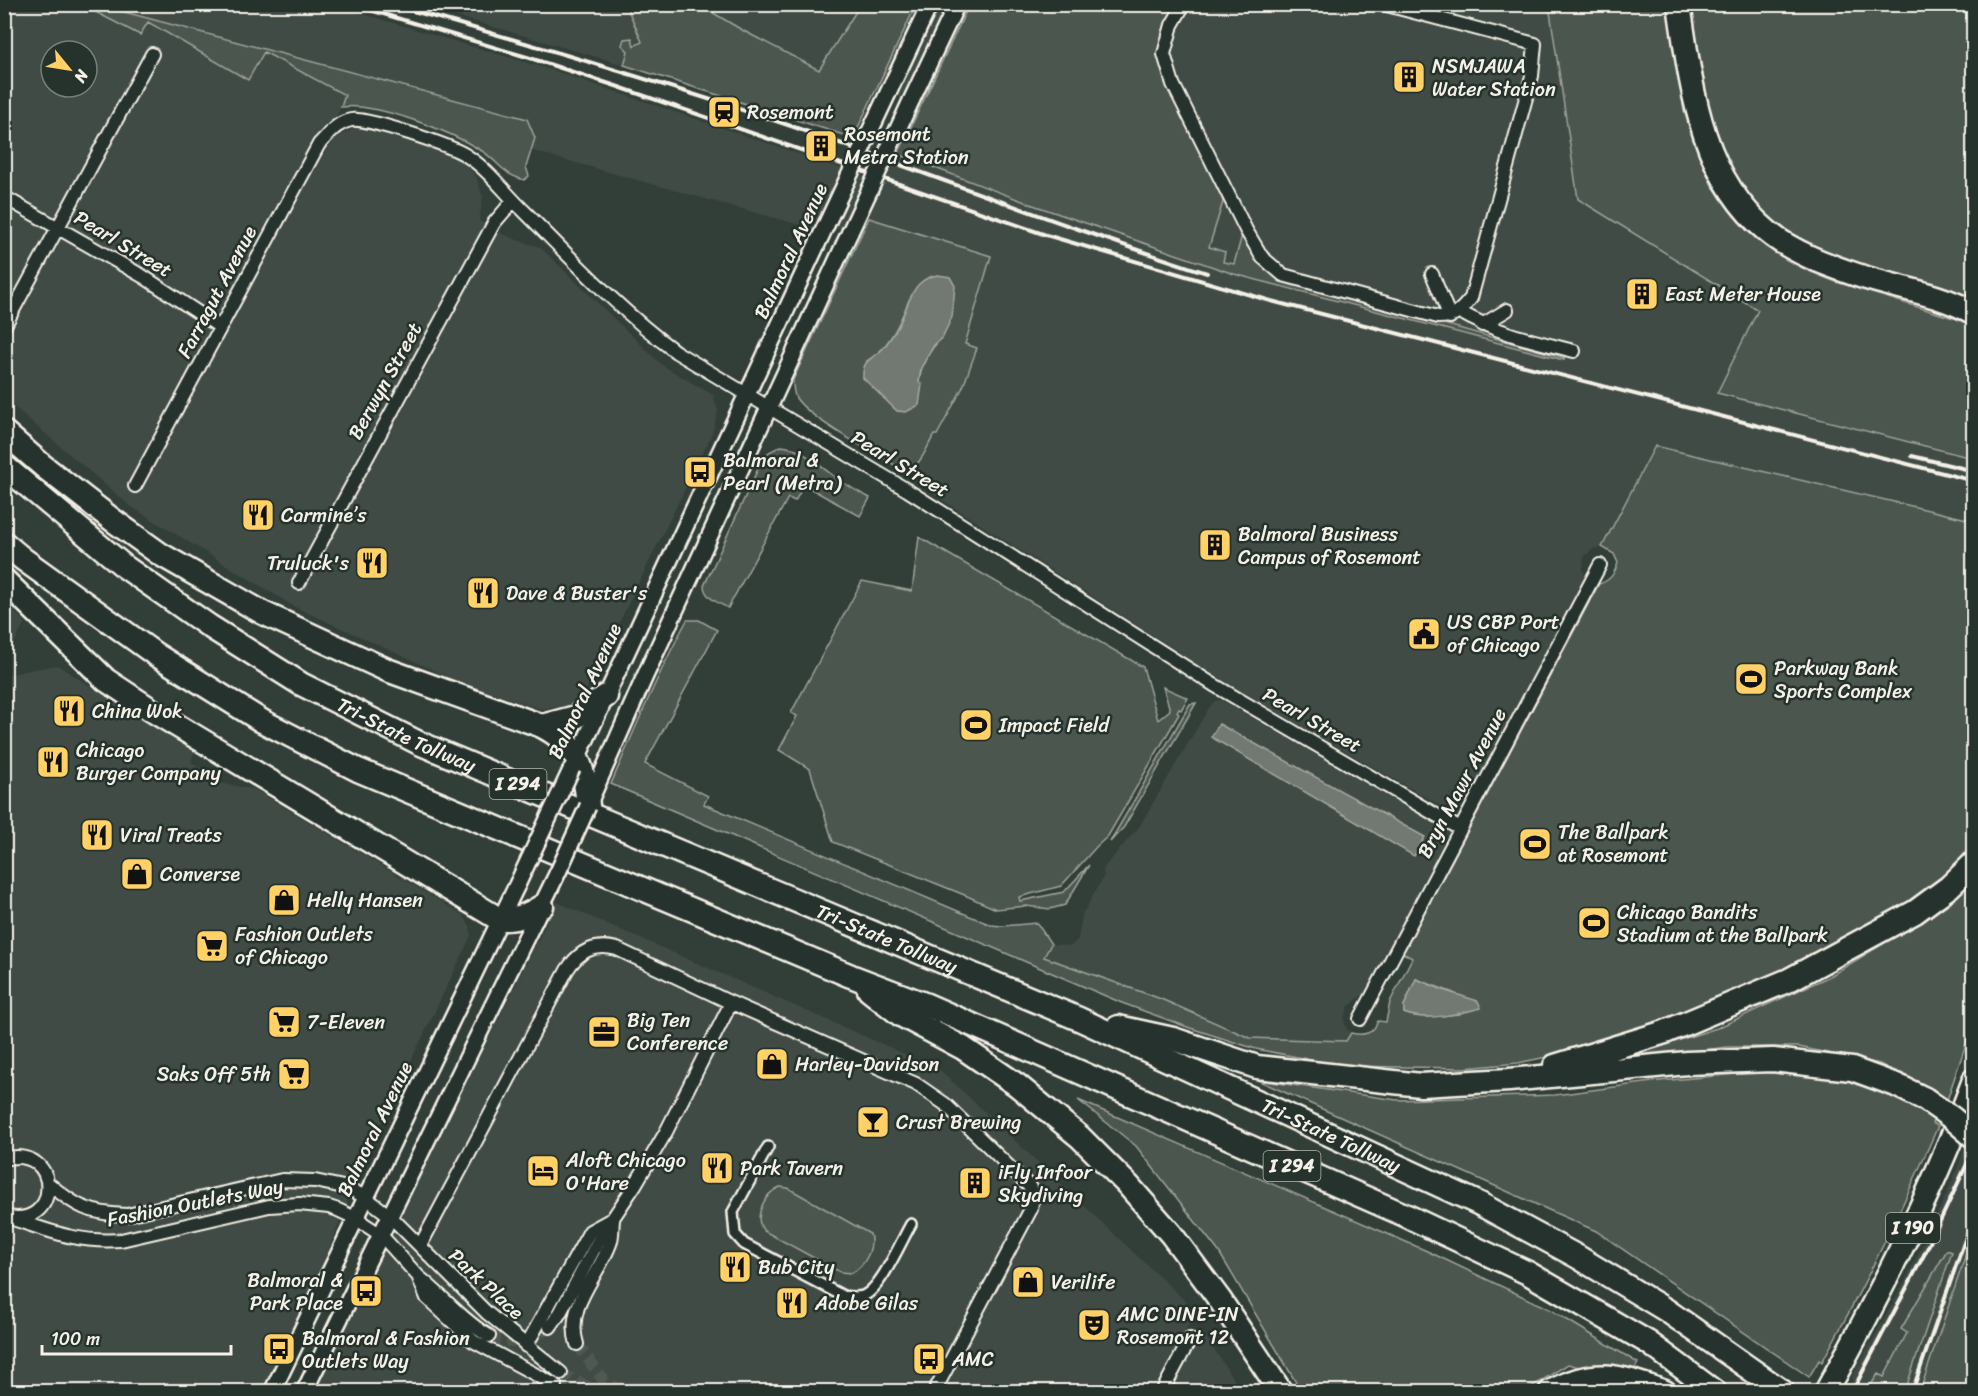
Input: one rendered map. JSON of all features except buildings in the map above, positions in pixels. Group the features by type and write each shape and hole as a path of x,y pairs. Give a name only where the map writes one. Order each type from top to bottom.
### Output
{"highway":[{"path":"1679,4 1690,81 1706,140 1712,157 1747,211 1767,231 1785,244 1815,259 1857,275 1922,292 1974,314"},
{"path":"4,432 43,466 160,554 263,613 387,670 495,711 542,726 558,735 583,769 588,806"},
{"name":"Tri-State Tollway","path":"4,466 125,567 209,626 301,684 419,743 1079,1019 1480,1204 1578,1257 1666,1310 1783,1392"},
{"name":"I 294","path":"4,543 155,654 262,721 347,765 851,976 927,1005 1407,1216 1528,1273 1649,1343 1714,1392"},
{"path":"4,580 106,680 153,711 500,919 512,920 527,915 544,902"},
{"path":"542,726 576,717 606,696"},
{"path":"1509,1080 1665,1032 1789,980 1915,912 1949,887 1974,863"},
{"path":"851,976 901,1015 963,1048 1017,1085 1080,1137 1128,1185 1171,1234 1220,1300 1281,1392"},
{"path":"1079,1019 1173,1039 1257,1067 1421,1085 1509,1080 1687,1063 1773,1060 1852,1069 1896,1085 1925,1099 1974,1137"},
{"name":"I 190","path":"1826,1392 1865,1322 1912,1228 1974,1080"},
{"path":"1550,1392 1572,1380 1598,1375 1620,1377 1665,1392"}],"street":[{"name":"Balmoral Avenue","path":"583,769 606,696 930,4"},
{"name":"Balmoral Avenue","path":"272,1392 517,885 583,769 645,676 957,4"},
{"path":"1184,4 1172,25 1164,54 1173,84 1246,230 1262,257 1283,275 1438,317 1455,315 1510,335 1574,351"},
{"path":"1383,4 1535,44 1532,76 1471,298 1455,315"},
{"path":"4,327 152,54"},
{"name":"Pearl Street","path":"342,123 362,119 452,148 467,156 482,168 644,328 676,352 915,494 1214,685 1460,829"},
{"name":"Farragut Avenue","path":"135,486 319,144 333,128 342,123"},
{"name":"Pearl Street","path":"4,197 144,278 220,327"},
{"name":"Berwyn Street","path":"299,584 494,223 513,201"},
{"path":"1432,274 1455,315"},
{"path":"1482,325 1507,310"},
{"name":"Bryn Mawr Avenue","path":"1360,1019 1600,565"},
{"path":"304,1392 544,902 588,806"},
{"path":"420,1246 567,970 580,953 595,947 606,946 617,949 728,1001 903,1076 945,1104 1031,1188 1033,1203 934,1392"},
{"path":"550,1327 560,1313 601,1236 664,1134 694,1067 728,1001"},
{"path":"768,1147 733,1212 735,1234 744,1244 843,1296 854,1298 864,1296 876,1285 911,1224"},
{"name":"Fashion Outlets Way","path":"7,1156 27,1158 36,1163 43,1170 48,1183 79,1206 111,1215 144,1213 282,1180 334,1184 348,1188 365,1197 390,1216"},
{"path":"9,1217 22,1219 39,1210 45,1202 48,1183"},
{"name":"Fashion Outlets Way","path":"9,1217 65,1237 104,1241 121,1240 285,1204 329,1207 355,1218 381,1235"},
{"name":"Park Place","path":"390,1216 487,1313 561,1373"},
{"path":"577,1344 574,1336 575,1314 611,1242 613,1219"},
{"path":"526,1346 590,1231 613,1219"},
{"path":"381,1235 418,1276 480,1331 489,1336"},
{"path":"418,1276 427,1298 473,1341 555,1385"},
{"path":"1162,1392 1190,1339"}],"shaded area":[{"path":"5,5 42,5 65,11 68,5 82,5 140,35 148,22 248,80 260,48 98,5 333,5 555,71 884,183 898,154 904,156 927,106 870,87 845,136 624,65 418,5 1656,5 1697,181 1744,240 1815,285 1949,324 1973,465 1965,497 1968,499 1971,520 1655,446 1602,547 1593,549 1584,557 1585,578 1466,803 1456,809 1443,807 1228,684 933,494 905,471 913,469 918,464 963,387 977,348 965,345 991,256 869,218 860,236 815,221 811,228 536,152 345,96 319,160 336,138 356,127 384,130 460,158 476,176 483,197 479,221 511,238 540,247 662,365 713,395 718,411 712,434 587,688 569,706 541,709 462,683 295,607 130,506 5,399","holes":["1293,283 1564,359 1291,289"]},
{"path":"82,5 98,5 527,119 535,138 526,167 529,176 524,180 513,176 485,153 433,127 374,109 341,107 345,95 264,52 248,80 148,22 140,35"},
{"path":"626,5 700,5 742,30 819,70 860,5 916,5 853,138 624,65 628,51 622,45 624,39 632,38 634,46 642,42"},
{"path":"969,5 1176,5 1162,32 1159,55 1164,80 1221,193 1223,202 1209,247 1225,252 1223,262 1234,264 1242,235 1268,271 1281,278 1565,358 1564,360 1234,274 1033,205 898,154"},
{"path":"1549,5 1668,5 1684,111 1711,184 1746,230 1804,269 1836,282 1973,324 1973,465 1967,463 1968,457 1717,393 1758,310 1578,199"},
{"path":"1691,5 1973,5 1973,303 1853,264 1805,245 1757,209 1724,161 1710,116"},
{"path":"869,218 991,256 965,344 977,348 963,387 937,435 934,435 926,451 911,469 905,471 815,417 796,398 793,380","holes":["909,300 942,338 926,358 919,382 867,361 882,350 888,342"]},
{"path":"938,275 950,277 955,286 952,317 942,338 934,345 921,368 919,382 922,384 919,405 906,412 897,411 863,378 864,366 881,351 892,336 918,285 927,278"},
{"path":"781,446 805,455 841,481 870,498 860,516 804,485 795,501 788,498 728,608 710,597 704,586 762,460 769,452"},
{"name":"Parkway Bank Sports Complex","path":"1655,446 1971,520 1968,499 1973,500 1973,844 1943,878 1888,915 1808,960 1692,1014 1594,1047 1518,1063 1465,1068 1343,1066 1256,1049 1122,1003 611,784 676,640 687,620 699,620 717,630 645,764 708,796 704,804 991,925 1037,923 1051,944 1044,957 1161,999 1250,1038 1346,1041 1351,1033 1368,1033 1374,1029 1378,1021 1386,1022 1390,1002 1412,958 1403,953 1599,584 1612,576 1615,570 1618,563 1614,554 1602,547","holes":["1416,979 1454,993 1460,1014 1424,1017 1404,1013 1404,1006"]},
{"name":"Impact Field","path":"919,537 1143,667 1158,720 1170,710 1163,687 1188,698 1181,710 1177,712 1179,714 1108,836 1061,886 1019,897 1020,901 1064,892 1089,865 1065,905 1050,909 1026,906 996,909 833,842 810,769 779,750 797,716 791,713 862,581 912,591"},
{"path":"5,603 25,622 5,661"},
{"path":"57,665 194,752 191,762 224,784 254,789 463,915 470,926 471,936 367,1152 320,1272 264,1391 5,1392 5,675"},
{"path":"1221,700 1439,825 1444,836 1442,849 1364,994 1348,1007 1344,1019 1345,1026 1351,1033 1346,1041 1250,1038 1203,1017 1043,957 1051,944 1071,946 1078,939 1082,915 1104,876 1103,871 1106,865 1139,827 1210,706 1215,701"},
{"path":"1196,703 1124,827 1110,842 1190,704"},
{"path":"1219,724 1425,837 1414,856 1211,737"},
{"path":"1973,877 1973,1023 1946,1103 1880,1064 1799,1047 1728,1047 1614,1061 1717,1028 1830,976 1929,916"},
{"path":"557,902 939,1069 1196,1311 1154,1391 312,1392"},
{"path":"1416,979 1478,1001 1481,1008 1432,1017 1404,1013 1404,1006"},
{"path":"1760,1072 1844,1079 1900,1097 1935,1116 1932,1123 1938,1126 1868,1275 1822,1362 1819,1360 1809,1377 1596,1231 1257,1080 1397,1100 1555,1095 1659,1081"},
{"path":"1078,1100 1427,1251 1551,1310 1638,1363 1634,1370 1579,1367 1568,1364 1525,1391 1301,1391 1219,1252 1136,1146"},
{"path":"1973,1122 1973,1232 1919,1391 1846,1392 1853,1379 1851,1378 1903,1285 1938,1213 1959,1164"},
{"path":"780,1187 788,1188 870,1234 871,1245 864,1262 851,1273 840,1272 764,1231 759,1219 762,1206 769,1194"},
{"path":"1973,1233 1973,1391 1920,1391"},
{"path":"1947,1250 1952,1252 1905,1391 1867,1391 1878,1374 1884,1377 1907,1333 1901,1329"},
{"path":"1202,1331 1241,1391 1170,1391"}],"tunnel":[{"path":"489,1336 505,1341 520,1340 550,1327"},
{"path":"577,1344 604,1381 624,1392"},
{"path":"561,1373 597,1392"},
{"path":"555,1385 567,1392"}],"railway":[{"path":"350,4 616,86 1046,235 1271,301 1974,481"},
{"path":"388,4 589,62 788,125 1102,238 1207,273"},
{"path":"1912,456 1974,471"},
{"path":"1852,1392 1926,1251 1974,1149"},
{"path":"1912,1392 1974,1214"}],"place":[{"name":"NSMJAWA Water Station","path":"1409,77"},
{"name":"Rosemont","path":"724,112"},
{"name":"Rosemont Metra Station","path":"821,146"},
{"name":"East Meter House","path":"1642,294"},
{"name":"Balmoral & Pearl (Metra)","path":"700,472"},
{"name":"Carmine’s","path":"258,515"},
{"name":"Balmoral Business Campus of Rosemont","path":"1215,545"},
{"name":"Truluck's","path":"372,563"},
{"name":"Dave & Buster's","path":"483,593"},
{"name":"US CBP Port of Chicago","path":"1424,634"},
{"name":"Parkway Bank Sports Complex","path":"1751,679"},
{"name":"China Wok","path":"69,711"},
{"name":"Impact Field","path":"976,725"},
{"name":"Chicago Burger Company","path":"53,762"},
{"name":"Viral Treats","path":"97,835"},
{"name":"The Ballpark at Rosemont","path":"1535,844"},
{"name":"Converse","path":"137,874"},
{"name":"Helly Hansen","path":"284,900"},
{"name":"Chicago Bandits Stadium at the Ballpark","path":"1594,923"},
{"name":"Fashion Outlets of Chicago","path":"212,946"},
{"name":"7-Eleven","path":"284,1022"},
{"name":"Big Ten Conference","path":"604,1032"},
{"name":"Harley-Davidson","path":"772,1064"},
{"name":"Saks Off 5th","path":"294,1074"},
{"name":"Crust Brewing","path":"873,1122"},
{"name":"Park Tavern","path":"717,1168"},
{"name":"Aloft Chicago O'Hare","path":"543,1171"},
{"name":"iFly Infoor Skydiving","path":"975,1183"},
{"name":"Bub City","path":"735,1267"},
{"name":"Verilife","path":"1028,1282"},
{"name":"Balmoral & Park Place","path":"366,1291"},
{"name":"Adobe Gilas","path":"792,1303"},
{"name":"AMC DINE-IN Rosemont 12","path":"1094,1325"},
{"name":"Balmoral & Fashion Outlets Way","path":"279,1349"},
{"name":"AMC","path":"929,1359"}]}
